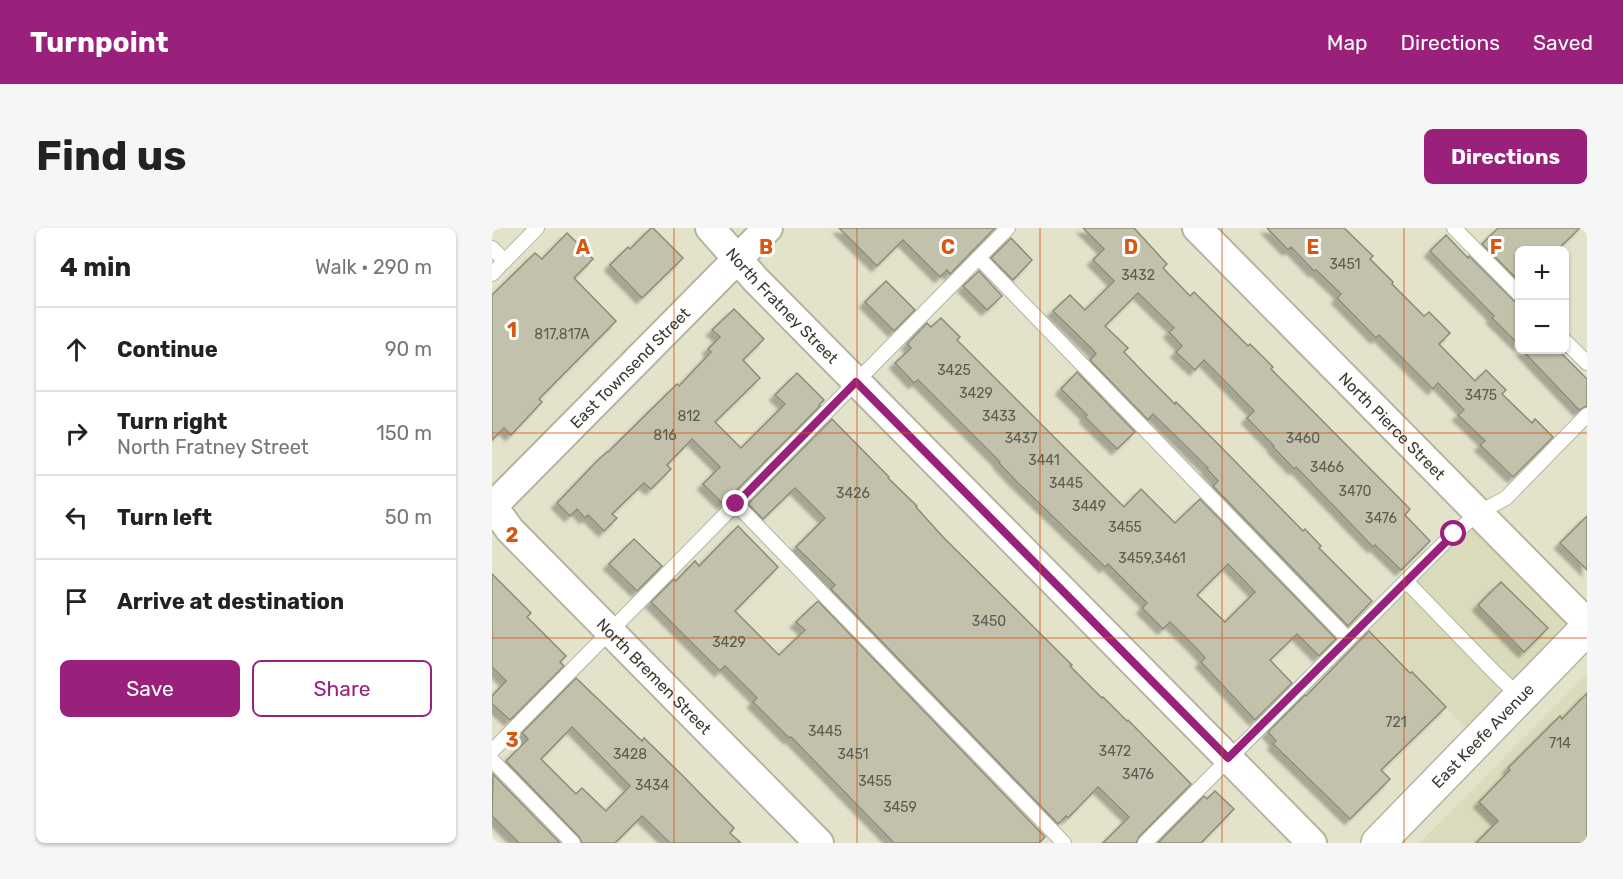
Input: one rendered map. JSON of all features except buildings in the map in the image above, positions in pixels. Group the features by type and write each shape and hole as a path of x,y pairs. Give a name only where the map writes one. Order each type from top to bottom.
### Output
{"street":[{"name":"North Fratney Street","path":"710,228 756,280 1312,843"},
{"name":"East Townsend Street","path":"492,506 768,228"},
{"name":"North Pierce Street","path":"1197,228 1587,626"},
{"name":"North Bremen Street","path":"492,506 510,531 819,843"},
{"name":"East Keefe Avenue","path":"1378,843 1587,626"}],"lane":[{"path":"492,274 537,228"},
{"path":"492,751 1008,228"},
{"path":"1454,228 1515,290"},
{"path":"492,248 505,261"},
{"path":"979,258 1348,639"},
{"path":"1569,345 1587,363"},
{"path":"1145,843 1406,581 1478,513 1506,498 1587,415"},
{"path":"736,504 1065,843"},
{"path":"1406,581 1520,697"},
{"path":"492,760 573,843"}],"shaded area":[{"path":"1478,513 1587,623 1478,740 1364,624"},
{"path":"1587,674 1587,843 1419,843"}],"route":[{"path":"736,504 856,382 1228,758 1454,534"}]}
